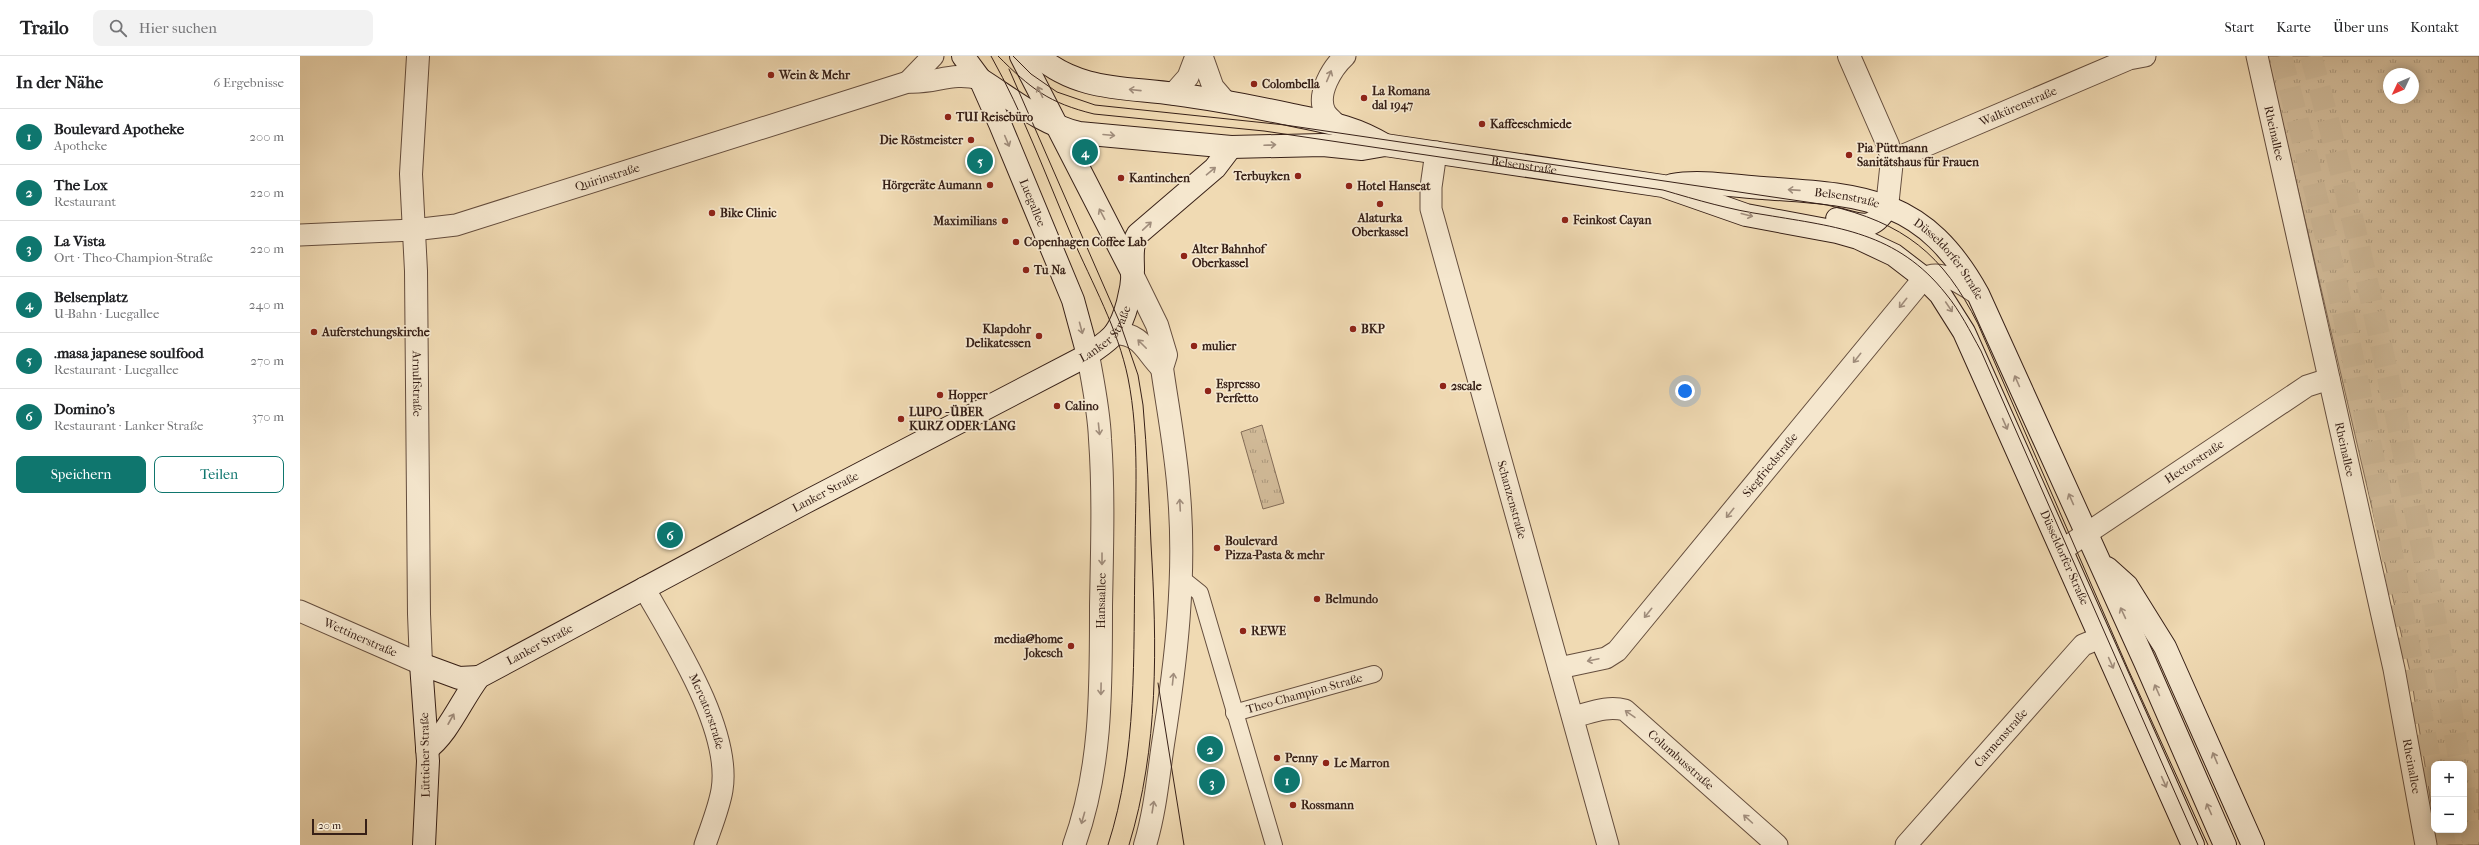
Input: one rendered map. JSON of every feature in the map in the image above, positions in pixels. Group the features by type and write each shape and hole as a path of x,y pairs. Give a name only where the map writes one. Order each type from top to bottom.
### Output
{"main road":[{"name":"Arnulfstraße","path":"418,56 411,174 412,230 416,271 419,618 421,664"},
{"name":"Luegallee","path":"963,56 980,79 1073,300 1088,355"},
{"path":"1021,56 1157,325 1166,355 1162,368 1179,494 1180,577 1171,694 1153,813 1145,845"},
{"name":"Belsenstraße","path":"1038,56 1061,73 1076,80 1114,88 1225,101 1336,124 1365,132 1385,145"},
{"path":"1849,56 1888,145 1892,160 1887,207"},
{"name":"Belsenstraße","path":"980,79 1040,119 1057,127 1080,133 1231,147 1316,145 1362,149 1385,145 1662,186 1738,213 1837,232 1858,238 1894,255 1924,278"},
{"name":"Lanker Straße","path":"421,664 459,678 479,677 644,588 1088,355 1115,333 1124,312 1132,274 1133,245 1138,234 1215,168 1231,147"},
{"name":"Belsenstraße","path":"1662,186 1676,184 1718,184 1836,193 1887,207"},
{"name":"Belsenstraße","path":"1780,222 1802,216 1815,215 1863,225 1879,220 1887,207"},
{"name":"Belsenstraße","path":"1887,207 1883,222 1884,234 1894,255"},
{"name":"Düsseldorfer Straße","path":"1887,207 1918,223 1936,235 1960,262 1978,294 2225,845"},
{"name":"Düsseldorfer Straße","path":"1924,278 1940,294 1964,332 2193,845"},
{"path":"1115,333 1127,334 1138,340 1162,368"},
{"name":"Hansaallee","path":"1074,845 1084,816 1095,762 1100,695 1102,497 1101,446 1088,355"},
{"name":"Düsseldorfer Straße","path":"2098,561 2127,586 2165,646 2253,845"},
{"name":"Lütticher Straße","path":"421,664 427,749 424,845"},
{"name":"Lanker Straße","path":"427,749 439,740 452,716 479,677"}],"street":[{"name":"Quirinstraße","path":"908,82 933,56"},
{"path":"1173,94 1188,78 1196,56"},
{"path":"1202,56 1213,87 1225,101"},
{"path":"1336,124 1325,112 1324,99 1326,84 1332,68 1345,56"},
{"name":"Walkürenstraße","path":"1892,160 2129,59 2146,56"},
{"name":"Rheinallee","path":"2257,56 2394,669 2426,845"},
{"name":"Quirinstraße","path":"300,235 412,230 456,225 908,82 922,83 953,75 966,75 980,79"},
{"name":"Schanzenstraße","path":"1436,152 1431,186 1431,209 1608,845"},
{"path":"1924,278 1928,275 1938,275 1952,279 1978,294"},
{"name":"Siegfriedstraße","path":"1559,668 1606,658 1617,651 1924,278"},
{"name":"Hectorstraße","path":"2062,550 2194,460 2307,386 2330,379"},
{"name":"Theo-Champion-Straße","path":"1180,577 1200,593 1274,845"},
{"name":"Mercatorstraße","path":"644,588 694,678 712,718 721,753 722,789 704,845"},
{"name":"Wettinerstraße","path":"300,612 421,664"},
{"name":"Carmenstraße","path":"1906,845 2083,645 2100,638"},
{"name":"Theo-Champion-Straße","path":"1234,713 1374,674"},
{"name":"Columbusstraße","path":"1573,717 1615,707 1625,710 1777,845"}],"green space":[{"path":"2267,56 2479,56 2479,845 2438,845 2436,833 2467,833 2467,761 2431,761 2431,804 2411,676"},
{"path":"1262,425 1284,503 1263,509 1241,432"}],"tunnel":[{"path":"2281,56 2326,237 2346,328 2384,510 2431,768"},
{"path":"2311,56 2334,144 2376,320 2429,586 2459,761"},
{"path":"2465,797 2474,845"},
{"path":"2443,833 2445,845"}],"tram line":[{"path":"991,56 1024,122 1072,237 1104,306 1124,360 1132,401 1136,468 1132,704 1125,775 1118,810 1108,845"},
{"path":"998,56 1031,86 1053,100 1078,110 1094,114 1264,131 1663,190 1740,210 1841,229 1886,245 1907,257 1927,273 1946,294 1960,314 1981,351 2198,845"},
{"path":"1013,56 1031,74 1057,92 1095,105 1285,125 1827,205 1854,212 1878,221 1899,232 1918,245 1935,260 1965,300 1978,324 2128,669 2208,845"},
{"path":"1009,69 1120,323 1138,375 1143,405 1153,582 1155,658 1154,696 1146,771 1139,808 1129,845"},
{"path":"1158,683 1184,845"}],"place":[{"name":"Wein & Mehr","path":"771,75"},
{"name":"Colombella","path":"1254,84"},
{"name":"La Romana dal 1947","path":"1364,98"},
{"name":"TUI Reisebüro","path":"948,117"},
{"name":"Kaffeeschmiede","path":"1482,124"},
{"name":"Die Röstmeister","path":"971,140"},
{"name":"Belsenplatz","path":"1085,152"},
{"name":"Pia Püttmann Sanitätshaus für Frauen","path":"1849,155"},
{"name":".masa japanese soulfood","path":"980,161"},
{"name":"Terbuyken","path":"1298,176"},
{"name":"Kantinchen","path":"1121,178"},
{"name":"Hörgeräte Aumann","path":"990,185"},
{"name":"Hotel Hanseat","path":"1349,186"},
{"name":"Alaturka Oberkassel","path":"1380,204"},
{"name":"Bike Clinic","path":"712,213"},
{"name":"Feinkost Cayan","path":"1565,220"},
{"name":"Maximilians","path":"1005,221"},
{"name":"Copenhagen Coffee Lab","path":"1016,242"},
{"name":"Alter Bahnhof Oberkassel","path":"1184,256"},
{"name":"Tu Na","path":"1026,270"},
{"name":"BKP","path":"1353,329"},
{"name":"Auferstehungskirche","path":"314,332"},
{"name":"Klapdohr Delikatessen","path":"1039,336"},
{"name":"mulier","path":"1194,346"},
{"name":"2scale","path":"1443,386"},
{"name":"Espresso Perfetto","path":"1208,391"},
{"name":"Hopper","path":"940,395"},
{"name":"Calino","path":"1057,406"},
{"name":"LUPO - ÜBER KURZ ODER LANG","path":"901,419"},
{"name":"Domino's","path":"670,535"},
{"name":"Boulevard Pizza-Pasta & mehr","path":"1217,548"},
{"name":"Belmundo","path":"1317,599"},
{"name":"REWE","path":"1243,631"},
{"name":"media@home Jokesch","path":"1071,646"},
{"name":"The Lox","path":"1210,749"},
{"name":"Penny","path":"1277,758"},
{"name":"Le Marron","path":"1326,763"},
{"name":"Boulevard Apotheke","path":"1287,780"},
{"name":"La Vista","path":"1212,782"},
{"name":"Rossmann","path":"1293,805"}]}
